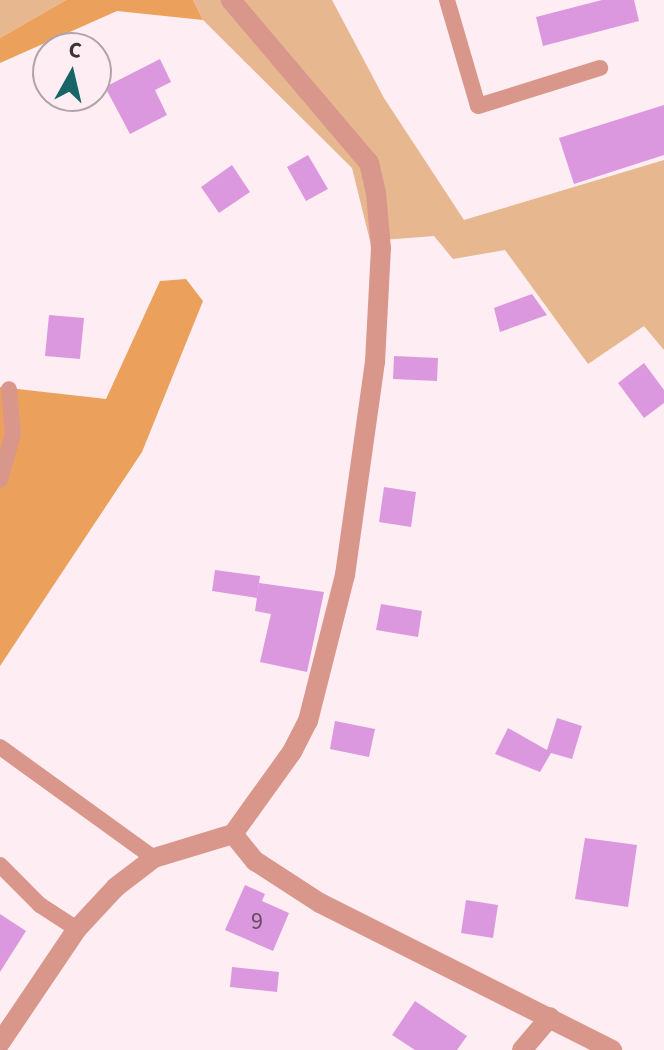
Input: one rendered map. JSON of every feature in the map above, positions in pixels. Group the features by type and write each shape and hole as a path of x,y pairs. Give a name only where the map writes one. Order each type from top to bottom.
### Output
{"street":[{"path":"0,1043 77,929 116,887 154,858 233,834 292,752 308,721 345,575 375,362 381,249 369,163 231,0"},
{"path":"233,834 255,861 320,903 612,1050"},
{"path":"522,1050 550,1017"}],"lane":[{"path":"447,0 478,106 600,68"},
{"path":"0,480 13,434 9,389"},
{"path":"0,747 154,858"},
{"path":"0,865 40,905 77,929"}],"shaded area":[{"path":"0,0 66,0 0,38"},
{"path":"66,0 193,0 203,20 117,11 70,32 32,32 32,49 0,63 0,38"},
{"path":"193,0 332,0 384,98 464,220 664,160 664,350 644,326 588,364 505,250 453,259 434,236 370,241 352,168 203,20"},
{"path":"186,279 203,301 142,452 0,666 0,387 106,399 160,281"}],"building":[{"path":"602,0 634,0 639,21 543,46 536,17"},
{"path":"160,59 171,82 155,90 167,115 130,134 112,100 112,83"},
{"path":"664,105 664,155 574,184 559,138"},
{"path":"308,155 328,189 306,201 287,167"},
{"path":"232,165 250,192 219,213 201,187"},
{"path":"532,294 547,315 500,332 494,308"},
{"path":"49,315 84,318 80,359 45,356"},
{"path":"394,356 438,358 437,381 393,379"},
{"path":"644,363 664,390 664,403 644,418 618,383"},
{"path":"384,487 416,492 411,527 379,522"},
{"path":"215,570 260,576 257,598 212,591"},
{"path":"259,583 324,592 307,672 260,662 271,614 255,611"},
{"path":"381,604 422,611 418,637 376,630"},
{"path":"557,718 582,726 572,759 551,753 540,772 495,754 508,728 547,750"},
{"path":"335,721 375,729 369,757 330,749"},
{"path":"585,838 637,845 628,907 575,899"},
{"path":"245,885 265,894 262,901 289,913 273,951 225,930"},
{"path":"466,900 498,905 493,938 461,933"},
{"path":"0,914 26,931 0,972"},
{"path":"232,967 279,972 277,992 230,987"},
{"path":"415,1001 467,1036 457,1050 415,1050 392,1035"}]}
